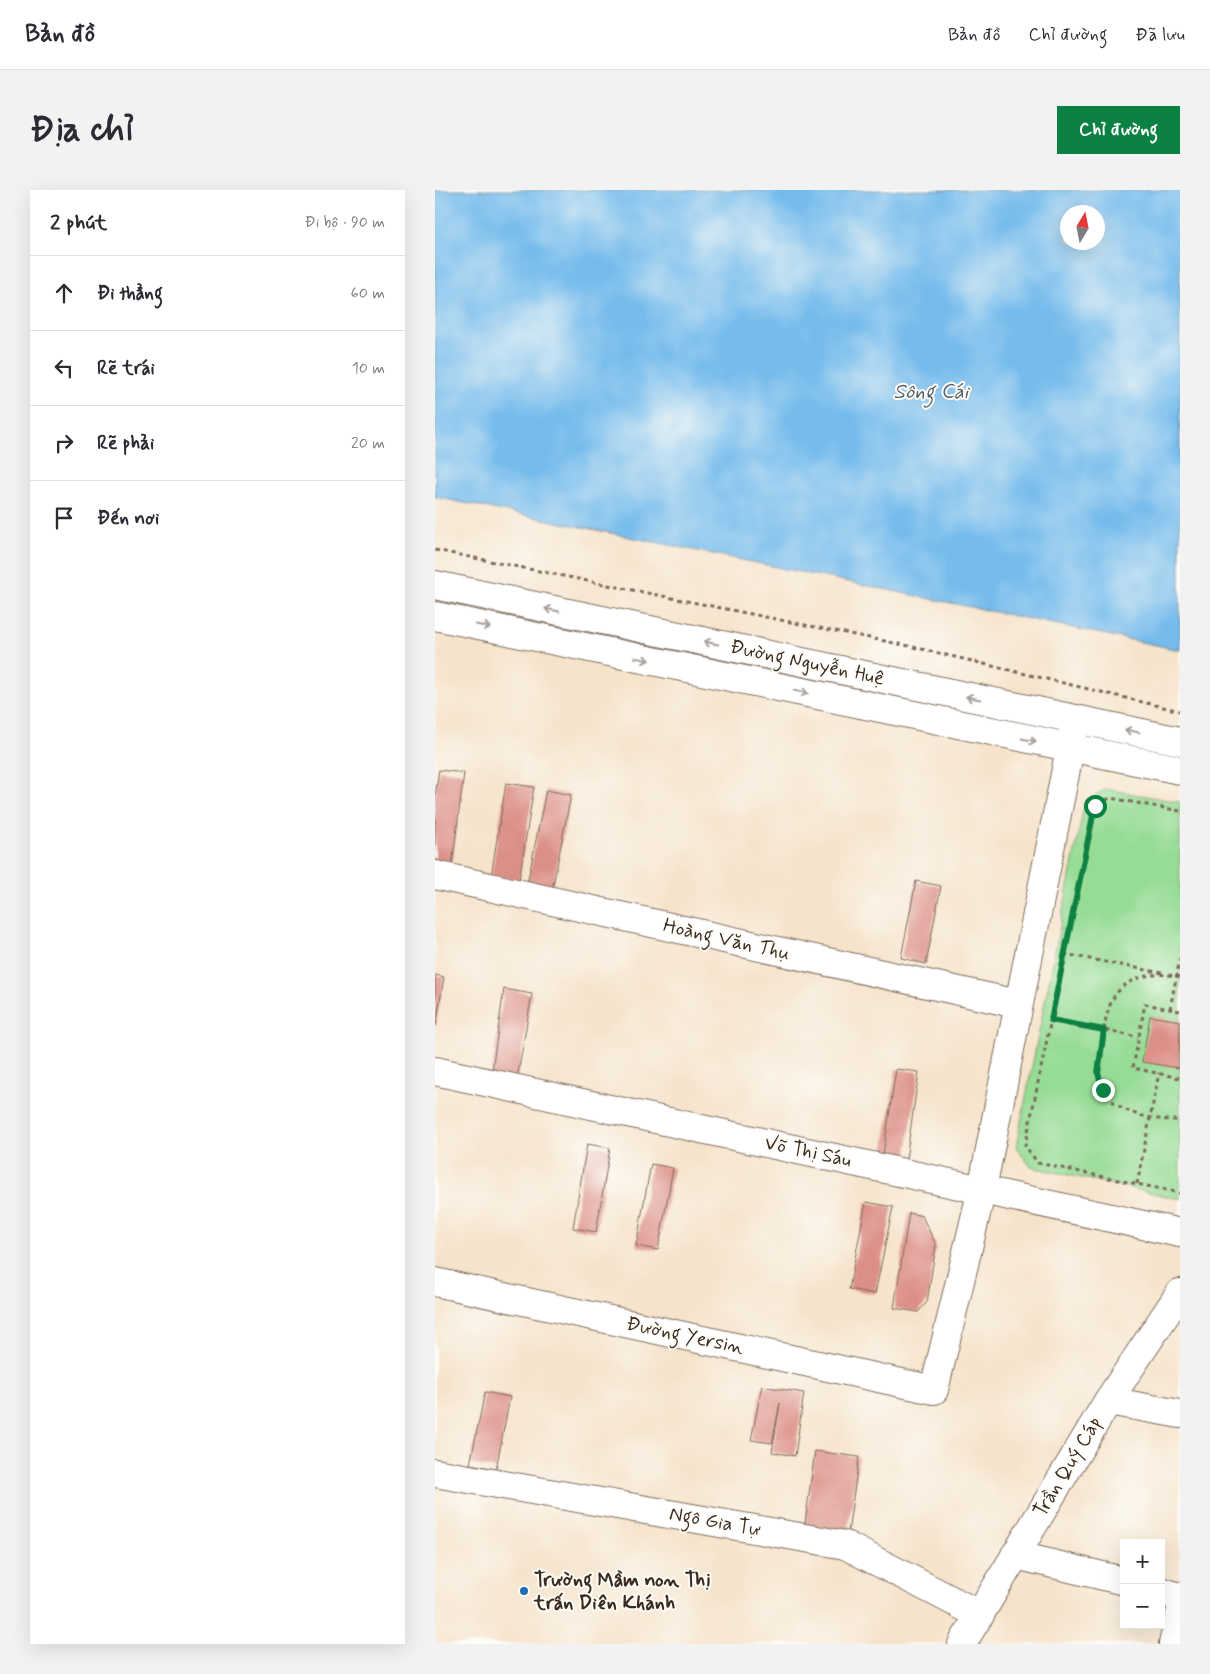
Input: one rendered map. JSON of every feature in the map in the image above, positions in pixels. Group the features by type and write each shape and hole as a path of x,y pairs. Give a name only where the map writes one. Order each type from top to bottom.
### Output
{"street":[{"name":"Đường Nguyễn Huệ","path":"435,585 1180,741"},
{"name":"Đường Nguyễn Huệ","path":"435,616 1180,770"},
{"path":"981,1190 1076,719"},
{"name":"Hoàng Văn Thụ","path":"435,875 1018,1004"},
{"name":"Võ Thị Sáu","path":"435,1071 1180,1232"},
{"name":"Đường Yersin","path":"435,1282 934,1390 981,1190"},
{"name":"Trần Quý Cáp","path":"962,1644 1108,1401 1180,1293"},
{"path":"1108,1401 1177,1419"},
{"name":"Ngô Gia Tự","path":"435,1474 845,1545 980,1615"},
{"path":"1015,1555 1120,1580"},
{"path":"1165,1593 1179,1598 1180,1603"},
{"path":"1173,1644 1180,1614"}],"path":[{"path":"435,550 909,646 1180,712"},
{"path":"1180,812 1110,798 1095,806 1025,1146 1038,1163 1180,1193"},
{"path":"1064,954 1179,976"},
{"path":"1170,1009 1179,976 1180,958"},
{"path":"1179,976 1154,974 1133,979 1118,990 1110,1004 1098,1073 1103,1090 1112,1101 1129,1112 1151,1117 1180,1120"},
{"path":"1180,1011 1145,1004 1133,1068 1180,1078"},
{"path":"1051,1020 1138,1037"},
{"path":"1137,1184 1159,1074"}],"green space":[{"path":"1106,789 1180,802 1180,1199 1031,1167 1016,1147 1085,801"}],"water":[{"name":"Sông Cái","path":"435,190 1180,190 1180,650 435,497"}],"building":[{"path":"439,770 464,773 452,866 435,864 435,796"},
{"path":"506,783 534,787 519,880 491,876"},
{"path":"546,790 571,795 552,890 527,885"},
{"path":"916,881 941,886 926,964 901,958"},
{"path":"435,975 444,977 436,1026 435,1026"},
{"path":"504,989 532,994 516,1085 491,1077"},
{"path":"1150,1016 1180,1021 1179,1068 1142,1062"},
{"path":"896,1069 919,1072 906,1159 883,1155"},
{"path":"587,1144 610,1148 596,1232 573,1228"},
{"path":"651,1164 673,1168 658,1250 636,1246"},
{"path":"866,1202 893,1207 875,1294 849,1289"},
{"path":"909,1213 922,1216 936,1245 927,1302 918,1312 894,1308"},
{"path":"762,1386 804,1393 795,1456 772,1452 780,1403 772,1443 751,1440"},
{"path":"485,1392 510,1397 496,1469 470,1464"},
{"path":"815,1451 859,1457 848,1533 805,1523"}],"place":[{"name":"Trường Mầm non Thị trấn Diên Khánh","path":"524,1591"}],"route":[{"path":"1095,806 1051,1020 1104,1030 1098,1073 1103,1090"}]}
